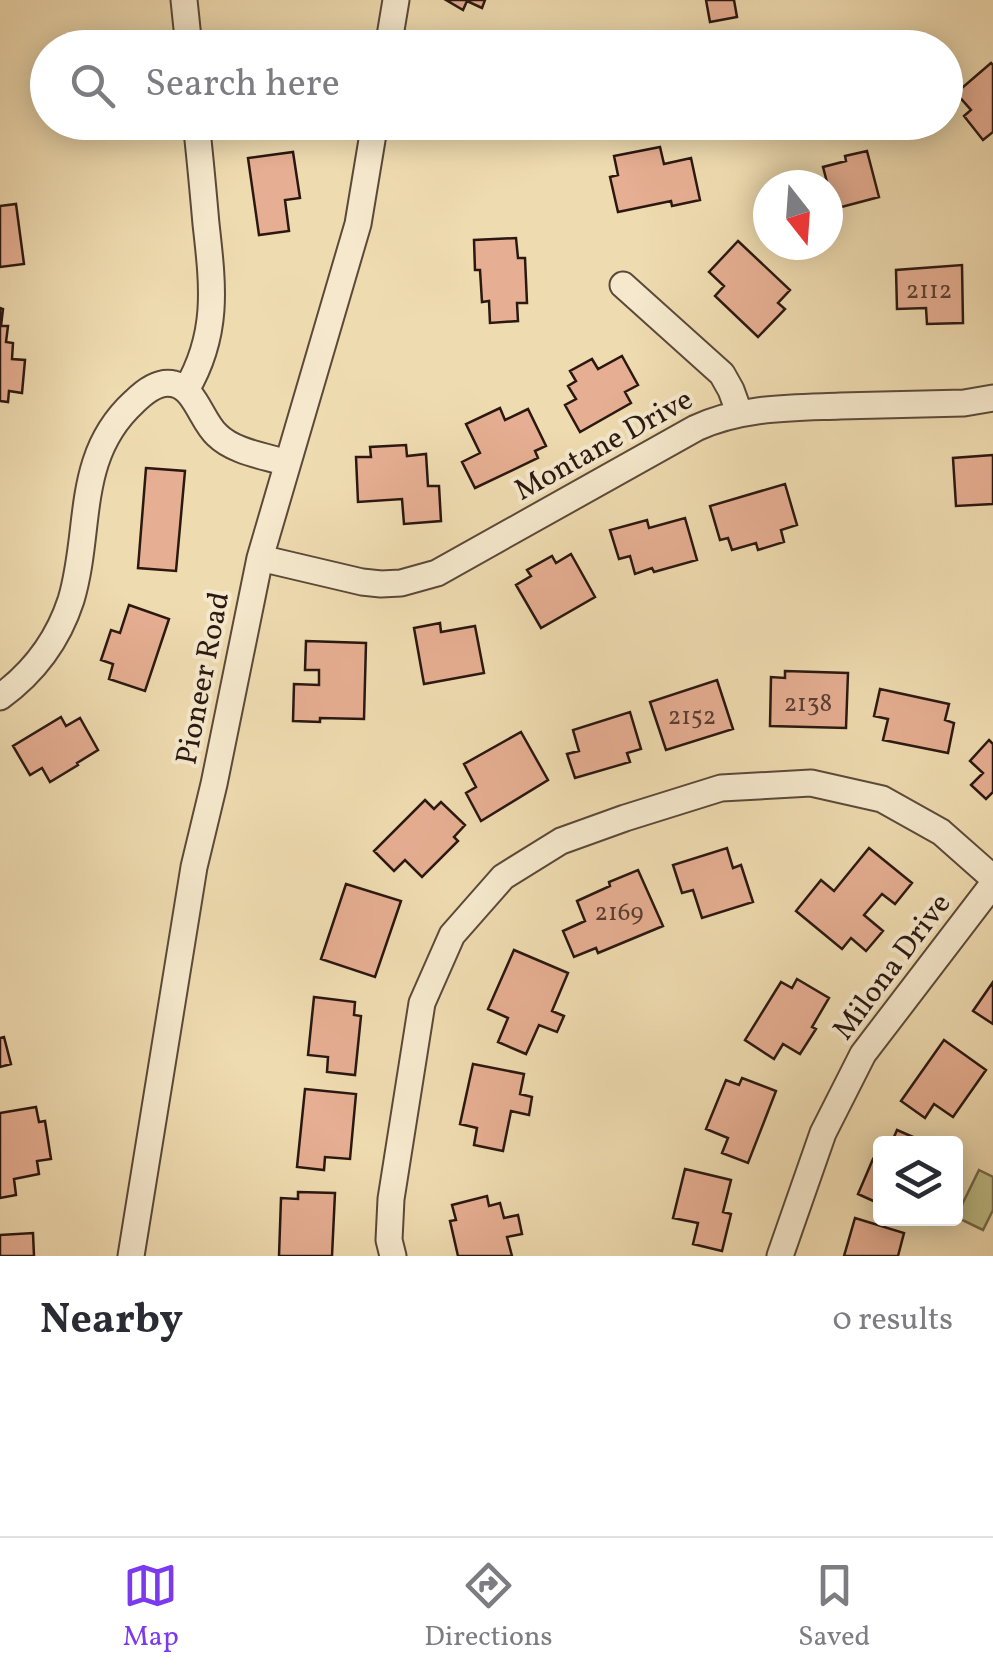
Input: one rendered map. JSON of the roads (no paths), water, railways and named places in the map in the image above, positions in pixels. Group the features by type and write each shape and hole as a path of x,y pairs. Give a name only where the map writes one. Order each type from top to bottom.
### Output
{"street":[{"path":"184,0 187,30"},
{"path":"391,30 396,0"},
{"path":"186,390 206,345 212,302 198,140"},
{"name":"Pioneer Road","path":"130,1256 194,867 260,558 358,224 372,140"},
{"path":"622,286 722,374 740,412"},
{"path":"0,698 40,659 58,632 78,568 88,485 96,458 108,432 144,392 177,384 186,390 219,438 287,463"},
{"name":"Montane Drive","path":"260,558 362,582 419,579 718,418 782,408 964,403 993,398"},
{"path":"393,1256 389,1240 390,1199 422,1003 452,935 504,877 532,859 561,841 721,788 811,782 882,799 941,832 993,881"},
{"name":"Milona Drive","path":"780,1256 823,1132 862,1054 993,881"}]}
